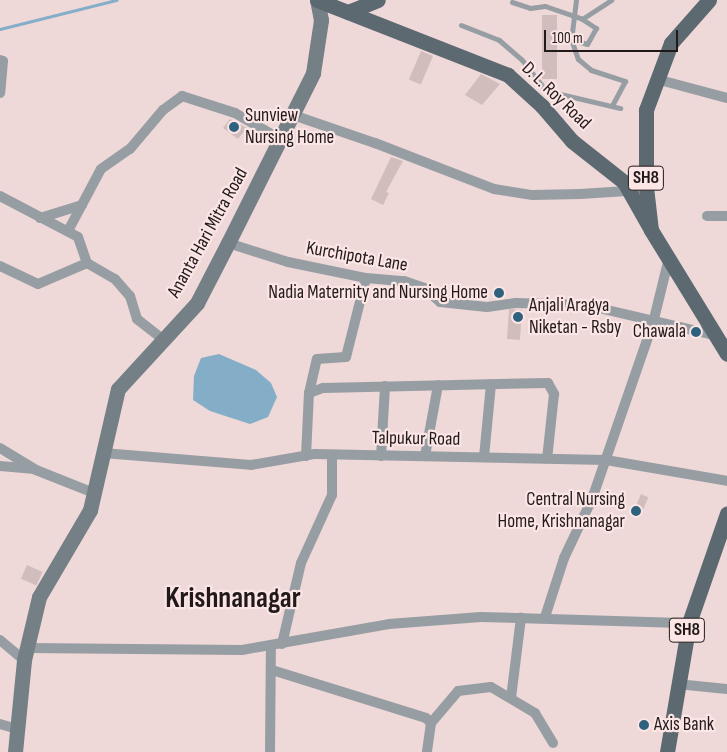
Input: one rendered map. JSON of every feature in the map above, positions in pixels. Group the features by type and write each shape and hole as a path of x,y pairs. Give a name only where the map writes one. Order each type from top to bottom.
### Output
{"main road":[{"name":"D. L. Roy Road","path":"317,0 508,75 572,141 624,182 652,230"},
{"name":"Ananta Hari Mitra Road","path":"15,752 25,654 39,597 90,510 118,389 197,303 228,243 313,74 321,20 317,0"},
{"path":"348,12 378,0"},
{"name":"SH8","path":"709,0 671,42 656,80 646,110 646,187 652,230 714,335 726,350"},
{"name":"SH8","path":"667,752 688,623 727,513"}],"street":[{"path":"0,60 3,62 0,94"},
{"path":"656,80 727,98"},
{"path":"68,231 101,170 130,149 163,110 182,96 234,113 280,139"},
{"path":"293,115 375,143 494,189 533,195 628,191 646,187"},
{"path":"0,196 78,237 87,263 115,279 130,296 137,319 163,339"},
{"path":"40,218 82,205"},
{"path":"707,216 727,216"},
{"name":"Kurchipota Lane","path":"228,243 288,262 366,278 404,281 424,288 440,302 487,307 516,304 586,305 653,323 714,335"},
{"path":"545,617 564,558 592,499 606,460 653,323 669,258"},
{"path":"0,266 38,284 87,263"},
{"path":"306,456 309,393 318,359 346,357 366,278"},
{"path":"309,393 323,388 548,383 554,394 547,459"},
{"path":"484,458 491,384"},
{"path":"426,456 438,385"},
{"path":"381,456 385,386"},
{"path":"0,448 36,470 94,493"},
{"name":"Talpukur Road","path":"103,454 251,465 306,456 332,455 606,460 727,481"},
{"path":"282,644 301,563 332,495 332,455"},
{"path":"0,466 36,470"},
{"path":"0,640 25,654 242,650 389,624 481,617 545,617 688,623"},
{"path":"511,698 521,618"},
{"path":"270,646 272,670 270,752"},
{"path":"272,670 417,715 431,723"},
{"path":"677,684 727,688"},
{"path":"428,752 431,723 458,690 492,687 535,713 553,743"},
{"path":"0,724 18,729"}],"lane":[{"path":"576,0 572,15 571,39 578,59 591,70 625,81 613,104"},
{"path":"582,19 611,0"},
{"path":"512,2 530,8 544,6 582,19 596,28 587,44 571,39"},
{"path":"461,25 499,40 522,60 535,78 556,93 613,104 620,108"},
{"path":"524,90 535,78"}],"water":[{"path":"219,354 256,370 271,383 277,397 268,417 250,424 210,411 193,400 194,376 201,358"}],"building":[{"path":"542,15 557,15 557,79 542,79"},
{"path":"421,51 433,56 421,85 409,80"},
{"path":"481,74 500,84 482,105 465,95"},
{"path":"230,119 247,128 238,139 223,128"},
{"path":"391,157 403,161 386,192 389,193 383,205 371,199"},
{"path":"509,309 522,310 520,340 507,339"},
{"path":"641,494 648,497 640,517 632,514"},
{"path":"27,565 43,572 36,586 21,579"}],"waterway":[{"path":"0,29 116,0"}],"place":[{"name":"Sunview Nursing Home","path":"234,127"},
{"name":"Nadia Maternity and Nursing Home","path":"499,293"},
{"name":"Anjali Aragya Niketan - Rsby","path":"518,317"},
{"name":"Chawala","path":"696,332"},
{"name":"Central Nursing Home, Krishnanagar","path":"636,511"},
{"name":"Axis Bank","path":"644,725"}],"district":[{"name":"Krishnanagar","path":"233,599"}]}
